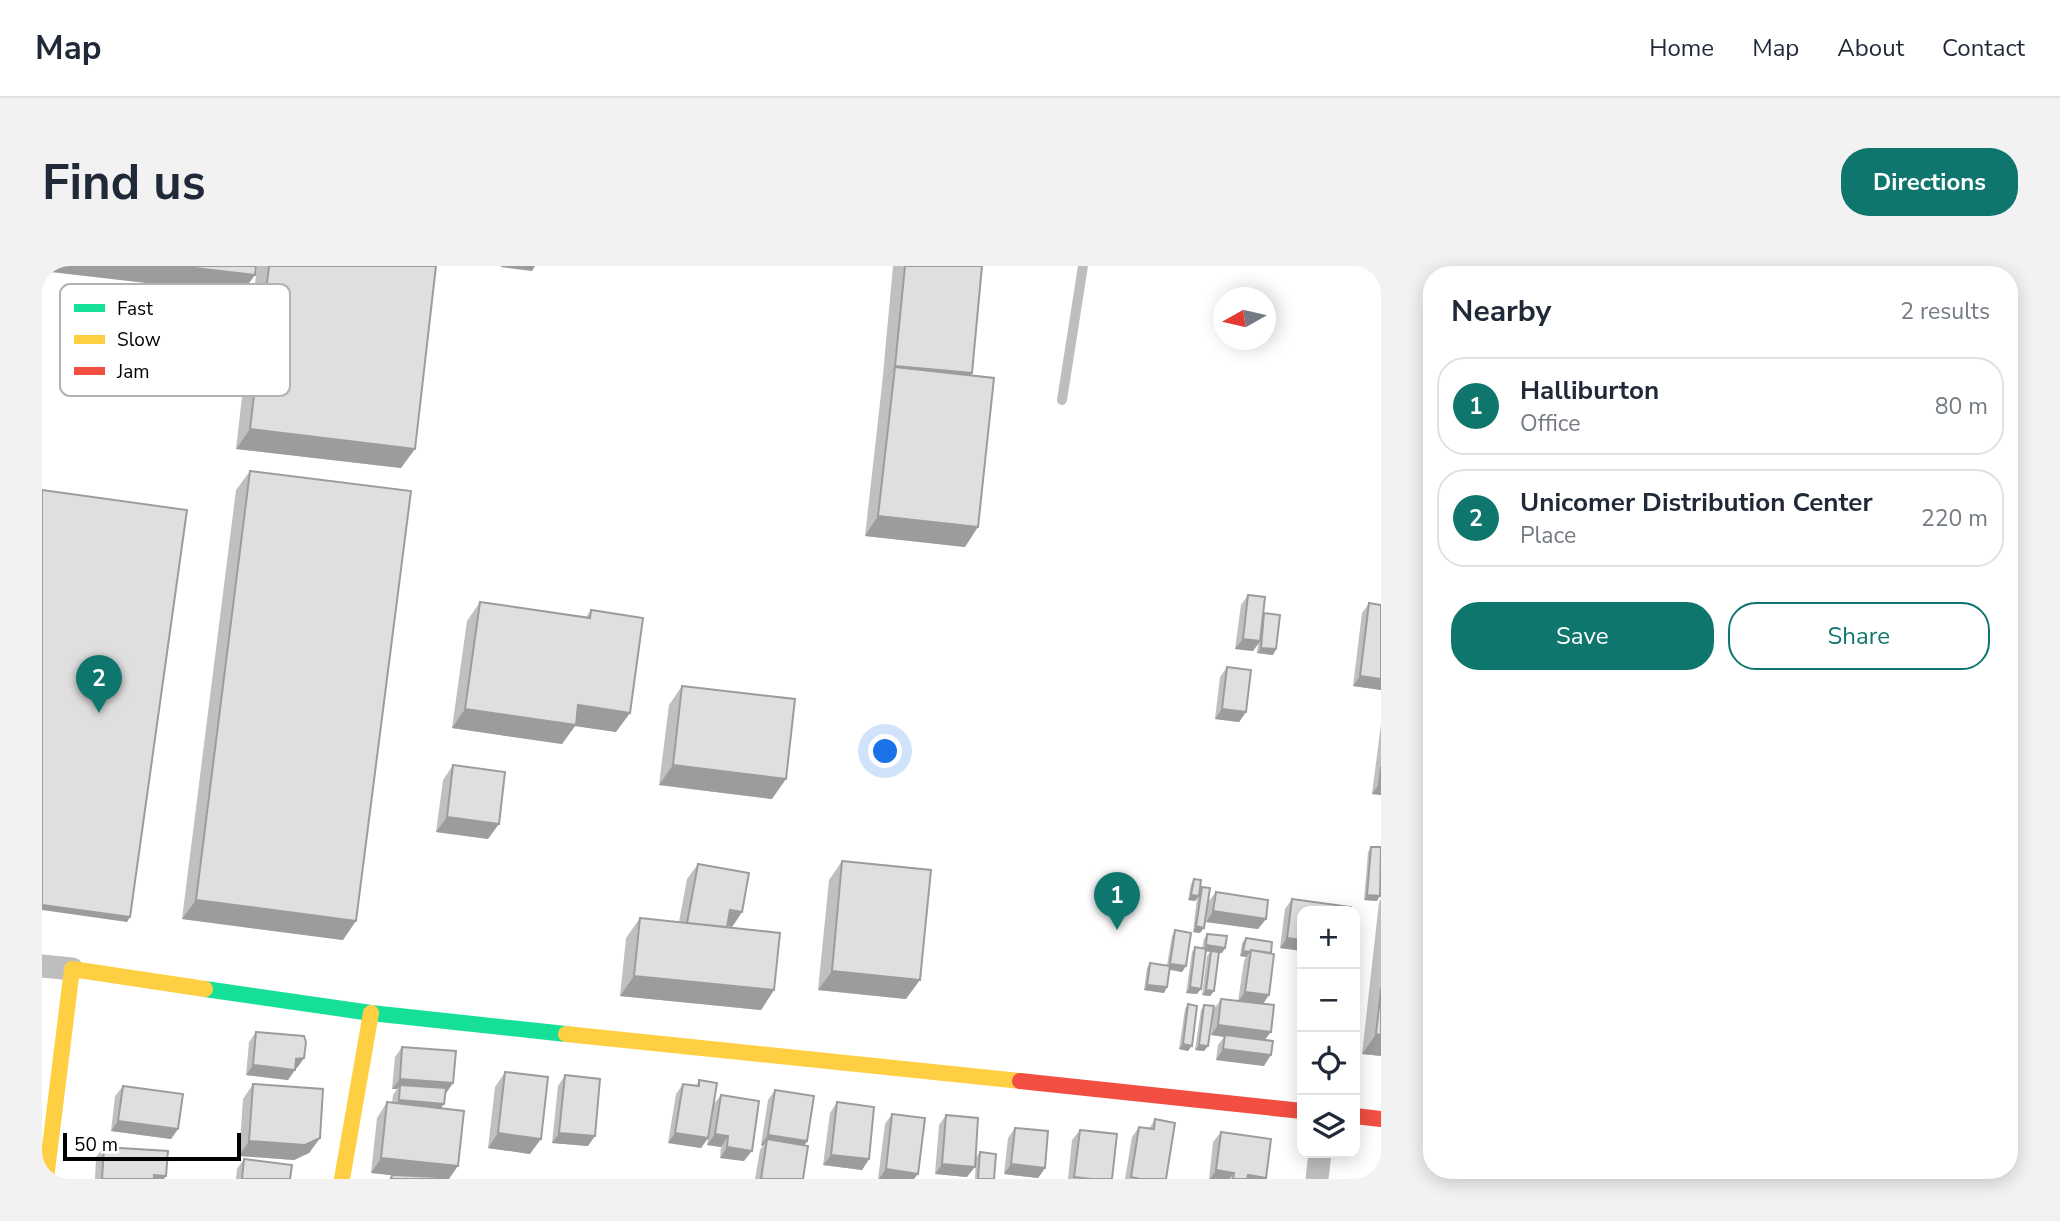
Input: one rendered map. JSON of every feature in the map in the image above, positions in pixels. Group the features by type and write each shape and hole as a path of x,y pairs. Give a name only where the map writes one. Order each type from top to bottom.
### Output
{"street":[{"path":"42,966 371,1013 1297,1110"},
{"path":"46,1179 72,969"},
{"path":"342,1179 371,1013"},
{"path":"1360,1117 1381,1119"},
{"path":"1317,1179 1319,1158"}],"lane":[{"path":"1062,400 1083,266"}],"building":[{"path":"178,266 256,266 255,275"},
{"path":"269,266 436,266 415,449 250,429 254,396 290,396 290,284 267,284"},
{"path":"905,266 982,266 972,373 895,366"},
{"path":"895,367 994,378 978,527 878,516"},
{"path":"250,471 411,491 356,921 196,900"},
{"path":"42,490 187,510 130,917 42,905"},
{"path":"1248,595 1265,597 1260,641 1243,639"},
{"path":"480,602 590,618 591,610 643,618 630,713 578,705 576,725 465,709"},
{"path":"1369,603 1381,605 1381,679 1360,676"},
{"path":"1264,613 1280,615 1276,649 1261,648"},
{"path":"1227,667 1251,670 1246,712 1222,709"},
{"path":"682,686 795,699 786,779 673,765"},
{"path":"453,765 505,772 499,824 447,817"},
{"path":"1371,847 1381,847 1380,896 1367,895"},
{"path":"842,861 931,870 920,980 832,971"},
{"path":"698,864 749,873 742,912 730,910 727,927 687,923"},
{"path":"1194,879 1201,880 1199,896 1191,895"},
{"path":"1202,887 1210,888 1204,928 1196,926"},
{"path":"1216,892 1268,900 1266,919 1213,911"},
{"path":"1292,899 1344,906 1297,906 1297,939 1287,938"},
{"path":"640,918 780,933 774,990 634,976"},
{"path":"1175,930 1191,933 1186,966 1170,964"},
{"path":"1207,934 1227,936 1225,948 1206,945"},
{"path":"1246,938 1272,942 1271,953 1243,951"},
{"path":"1195,947 1206,949 1201,989 1190,987"},
{"path":"1251,950 1274,954 1269,995 1245,992"},
{"path":"1211,951 1219,952 1214,991 1206,990"},
{"path":"1150,963 1170,966 1167,987 1147,985"},
{"path":"1381,988 1381,1035 1376,1034"},
{"path":"1221,999 1274,1005 1271,1032 1218,1025"},
{"path":"1188,1004 1197,1006 1192,1046 1183,1044"},
{"path":"1204,1005 1214,1006 1208,1046 1199,1045"},
{"path":"256,1032 304,1036 304,1058 296,1059 295,1070 253,1065"},
{"path":"1225,1035 1273,1041 1271,1055 1223,1049"},
{"path":"402,1047 456,1051 453,1083 400,1079"},
{"path":"505,1072 548,1077 541,1139 498,1133"},
{"path":"565,1075 600,1079 595,1136 559,1133"},
{"path":"699,1080 717,1083 708,1138 675,1133 683,1084 699,1086"},
{"path":"253,1084 323,1089 320,1138 305,1145 249,1141"},
{"path":"400,1085 446,1088 444,1104 399,1100"},
{"path":"123,1086 183,1094 178,1129 118,1121"},
{"path":"775,1090 814,1096 807,1141 768,1135"},
{"path":"721,1095 759,1101 752,1151 727,1147 728,1136 715,1134"},
{"path":"387,1102 464,1111 458,1166 381,1158"},
{"path":"837,1102 874,1107 869,1159 831,1155"},
{"path":"892,1114 925,1118 918,1174 886,1169"},
{"path":"946,1115 978,1118 975,1167 942,1164"},
{"path":"1155,1119 1175,1123 1166,1179 1131,1177 1139,1127 1154,1129"},
{"path":"1015,1128 1048,1131 1045,1168 1011,1164"},
{"path":"1080,1130 1117,1134 1112,1179 1074,1177"},
{"path":"1221,1132 1271,1139 1266,1178 1248,1175 1247,1179 1233,1179 1234,1173 1216,1170"},
{"path":"767,1139 808,1146 803,1179 761,1179"},
{"path":"104,1147 168,1151 166,1176 154,1175 154,1179 102,1179"},
{"path":"980,1152 996,1154 994,1179 978,1179"},
{"path":"244,1159 292,1165 290,1179 242,1179"},
{"path":"392,1175 439,1177 439,1179 391,1179"}],"traffic: fast":[{"path":"205,989 371,1013 566,1034"}],"traffic: slow":[{"path":"46,1179 72,969 205,989"},
{"path":"342,1179 371,1013"},
{"path":"566,1034 1020,1081"}],"traffic: jam":[{"path":"1020,1081 1297,1110"},
{"path":"1360,1117 1381,1119"}],"place":[{"name":"Unicomer Distribution Center","path":"99,713"},
{"name":"Halliburton","path":"1117,930"}]}
